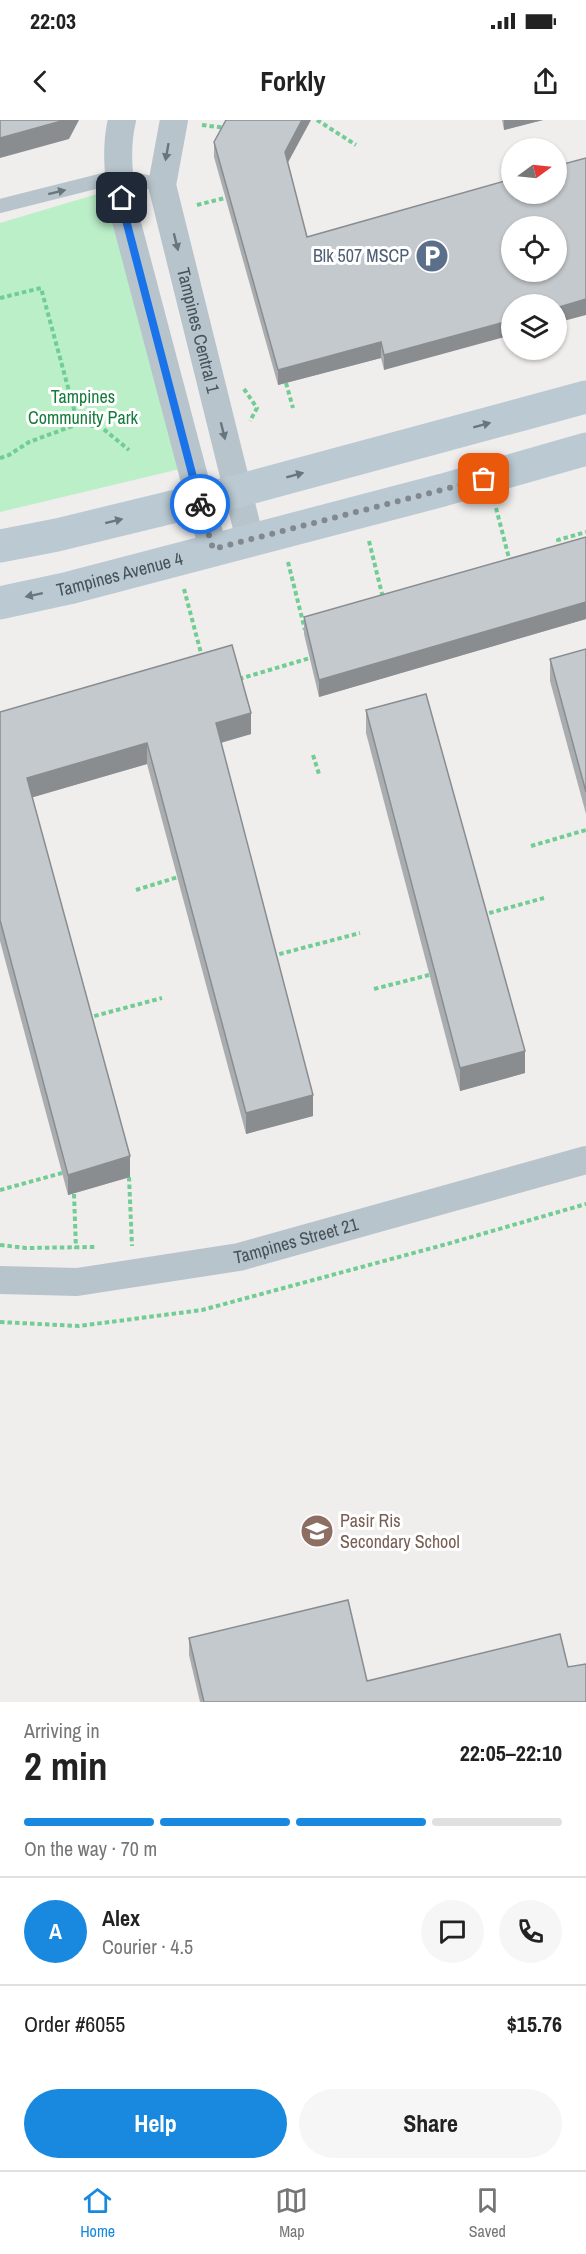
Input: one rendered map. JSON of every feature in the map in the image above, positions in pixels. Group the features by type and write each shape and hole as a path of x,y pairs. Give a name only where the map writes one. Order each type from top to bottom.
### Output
{"main road":[{"path":"0,546 57,535 238,491 586,397"},
{"name":"Tampines Avenue 4","path":"0,603 69,588 443,490 586,449"}],"street":[{"path":"122,120 118,153 126,220 213,549"},
{"name":"Tampines Central 1","path":"187,122 162,185 250,540"},
{"name":"Tampines Street 21","path":"0,1280 77,1282 239,1257 586,1160"}],"lane":[{"path":"0,206 119,176 162,185"}],"path":[{"path":"317,120 356,145"},
{"path":"187,122 230,128"},
{"path":"194,206 225,198"},
{"path":"0,298 41,288 78,424"},
{"path":"286,383 293,408"},
{"path":"0,458 29,442 78,424 101,427 129,450"},
{"path":"497,511 511,564"},
{"path":"560,550 558,540 586,532"},
{"path":"371,548 384,599"},
{"path":"289,568 306,634"},
{"path":"181,579 204,663"},
{"path":"235,680 310,658"},
{"path":"313,755 319,774"},
{"path":"531,846 586,830"},
{"path":"136,890 178,877"},
{"path":"482,916 544,898"},
{"path":"272,957 360,933"},
{"path":"374,989 429,975"},
{"path":"86,1018 162,998"},
{"path":"0,1190 62,1173"},
{"path":"129,1177 134,1274"},
{"path":"74,1194 77,1282"},
{"path":"1,1323 79,1326 202,1310 586,1204"},
{"path":"0,1245 27,1248 99,1247"},
{"path":"121,1246 142,1246"}],"green space":[{"name":"Tampines Community Park","path":"114,189 184,468 0,512 0,223"}],"building":[{"path":"0,120 65,120 0,138"},
{"path":"226,120 302,120 285,152 307,237 501,182 501,204 567,204 567,163 586,158 586,299 567,305 567,294 501,294 501,323 384,355 381,342 278,370 214,142"},
{"path":"586,537 586,602 319,680 304,617"},
{"path":"232,645 251,713 216,723 313,1095 246,1113 147,743 27,778 130,1156 68,1175 0,920 0,712"},
{"path":"586,649 586,792 550,659"},
{"path":"426,694 525,1051 460,1068 366,710"},
{"path":"348,1600 367,1681 560,1634 568,1667 586,1664 586,1702 204,1702 189,1638"}],"way so far":[{"path":"200,504 213,549 484,479"}],"place":[{"name":"Blk 507 MSCP","path":"432,256"},
{"name":"Pasir Ris Secondary School","path":"317,1531"}],"route":[{"path":"122,198 200,504"}]}
